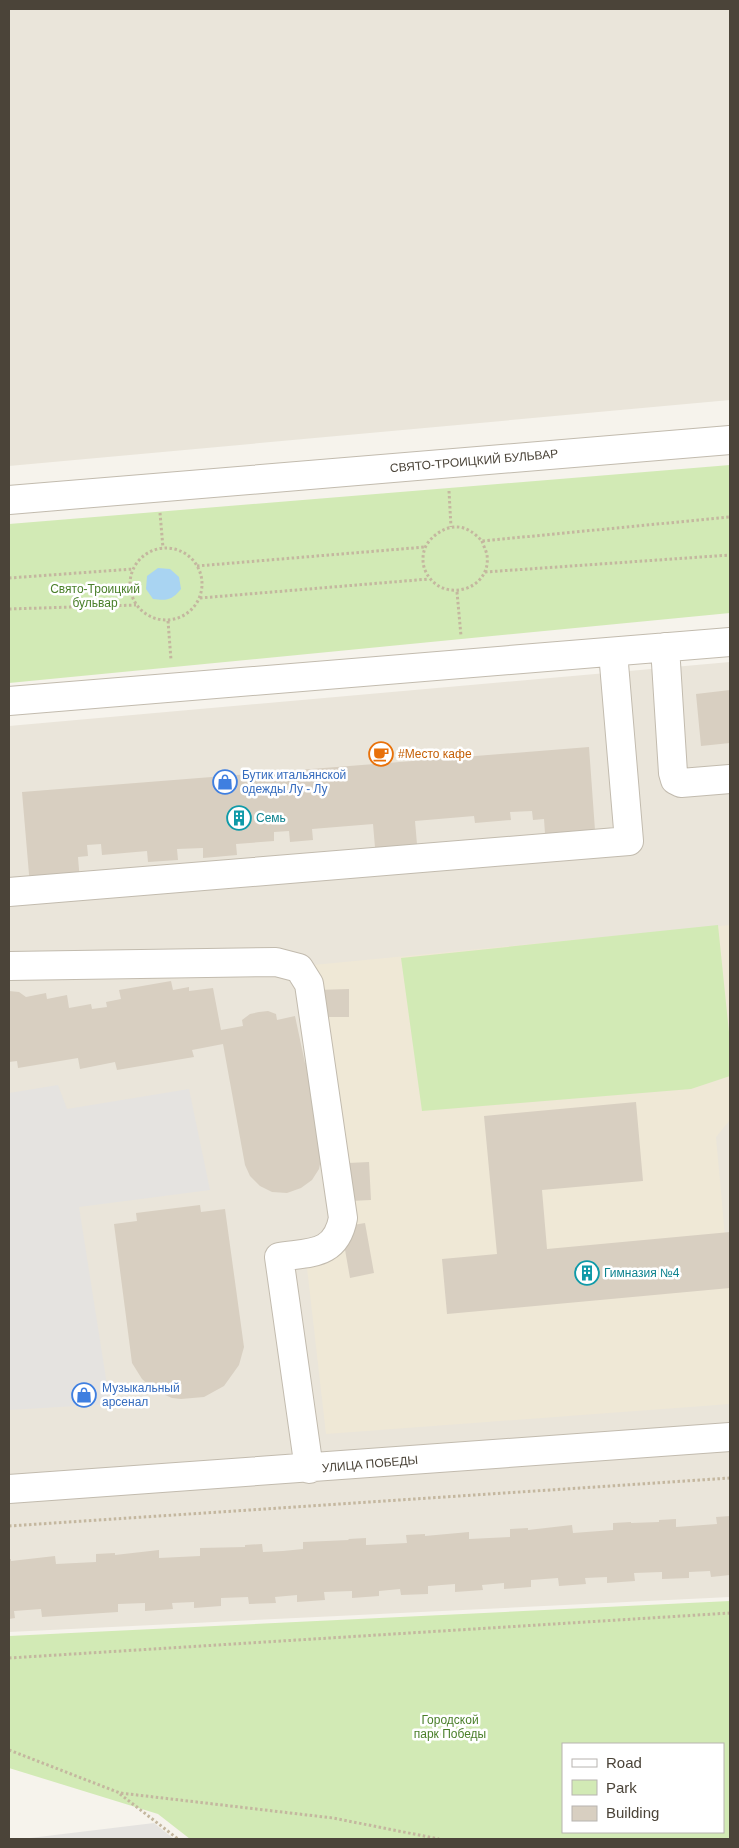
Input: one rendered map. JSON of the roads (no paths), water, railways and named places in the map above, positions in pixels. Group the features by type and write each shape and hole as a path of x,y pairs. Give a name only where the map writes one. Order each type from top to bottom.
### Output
{"street":[{"name":"СВЯТО-ТРОИЦКИЙ БУЛЬВАР","path":"9,500 730,440"},
{"path":"9,701 730,642"},
{"path":"665,647 675,780 681,783 730,779"},
{"path":"9,892 629,841 613,652"},
{"path":"9,966 276,962 298,968 309,984 343,1218 340,1232 334,1242 319,1250 279,1257 309,1469"},
{"name":"УЛИЦА ПОБЕДЫ","path":"9,1489 309,1469 730,1436"}],"water":[{"path":"158,568 170,569 179,577 181,589 169,599 153,599 146,589 147,576"}],"place":[{"name":"#Место кафе","path":"381,754"},
{"name":"Бутик итальянской одежды Лу - Лу","path":"225,782"},
{"name":"Семь","path":"239,818"},
{"name":"Гимназия №4","path":"587,1273"},
{"name":"Музыкальный арсенал","path":"84,1395"}],"park label":[{"name":"Свято-Троицкий бульвар","path":"95,596"},
{"name":"Городской парк Победы","path":"450,1727"}]}
